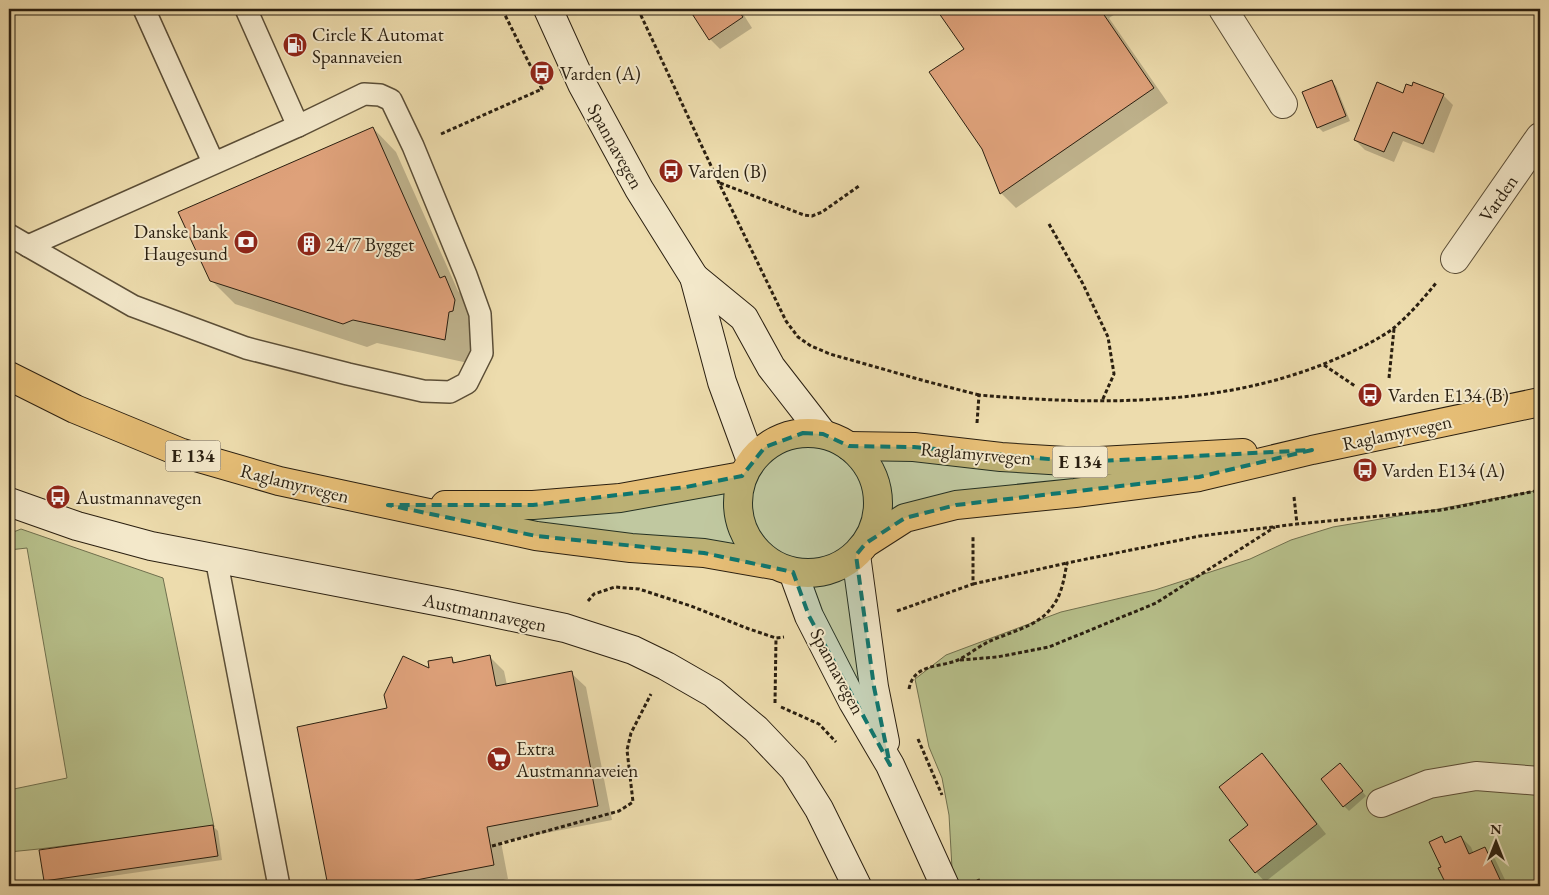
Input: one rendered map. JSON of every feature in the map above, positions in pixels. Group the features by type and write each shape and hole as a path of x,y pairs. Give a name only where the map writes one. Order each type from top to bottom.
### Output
{"highway":[{"name":"Raglamyrvegen","path":"9,376 75,409 182,452 279,481 536,536 631,548 704,553 783,569"},
{"name":"Raglamyrvegen","path":"861,549 905,518 956,505 1076,494 1199,477 1312,450 1540,402"},
{"name":"E 134","path":"746,469 765,447 783,437 802,433 823,434 849,446 865,461 874,480 878,502 876,523 861,549 837,568 816,574 783,569"},
{"name":"Raglamyrvegen","path":"849,446 914,447 1001,457 1082,462 1312,450"},
{"name":"Raglamyrvegen","path":"388,505 533,505 620,498 686,487 746,469"},
{"path":"746,469 737,496 738,517 745,536 757,553 783,569"}],"street":[{"name":"Spannavegen","path":"548,9 582,84 630,173 694,277 746,469"},
{"path":"1223,9 1283,104"},
{"name":"Varden","path":"1455,259 1540,137"},
{"name":"Spannavegen","path":"694,277 744,318 771,366 823,434"},
{"name":"Austmannavegen","path":"9,502 77,526 151,546 565,628 632,650 666,666 713,693 756,729 794,769 814,801 857,886"},
{"name":"Spannavegen","path":"861,549 874,688 890,765"},
{"name":"Spannavegen","path":"783,569 853,702 890,765 945,886"},
{"path":"1381,803 1428,784 1476,776 1540,781"}],"lane":[{"path":"144,9 214,162"},
{"path":"246,9 298,126"},
{"path":"9,235 28,246 133,306 246,348 348,374 423,391 450,392 467,383 482,353 480,314 466,275 391,100 380,95 364,94 298,126 28,246"},
{"path":"216,558 279,886"}],"path":[{"path":"412,146 542,90 502,9"},
{"path":"638,9 786,321 798,337 811,346 830,354 979,395 1039,400 1102,401 1176,397 1240,390 1297,375 1323,365 1352,353 1394,328 1421,301 1455,259"},
{"path":"719,183 804,215 812,216 822,212 859,186"},
{"path":"1049,224 1083,284 1108,338 1114,374 1102,401"},
{"path":"1389,378 1394,328"},
{"path":"1323,365 1355,386"},
{"path":"977,424 979,395"},
{"path":"892,612 973,584 1200,536 1297,524 1442,510 1540,490"},
{"path":"1294,497 1297,524"},
{"path":"908,694 910,681 919,672 935,665 957,660 997,657 1049,647 1156,603 1275,527"},
{"path":"973,584 974,536"},
{"path":"957,660 987,642 1037,621 1052,607 1062,588 1067,564"},
{"path":"565,628 594,594 615,587 639,589 665,597 776,638 789,636"},
{"path":"756,729 775,704 776,638"},
{"path":"492,846 620,811 632,802 627,750 631,733 666,666"},
{"path":"775,704 819,724 838,743"},
{"path":"915,731 945,803"},
{"path":"978,878 981,886"},
{"path":"9,884 24,886"}],"highlighted area":[{"path":"803,433 823,434 849,446 914,447 1082,462 1312,450 1199,477 956,505 905,518 866,543 856,555 874,687 890,765 809,616 793,572 704,553 536,536 388,505 533,505 686,487 742,476 765,447"}],"green space":[{"path":"1540,490 1540,886 953,886 949,815 942,778 929,747 915,679 946,655 1061,612 1155,590 1250,559 1291,540 1333,527"},
{"path":"21,529 163,578 214,827 9,852 9,790 67,778 27,548 9,550 11,533"}],"building":[{"path":"689,9 737,9 743,17 709,40"},
{"path":"936,9 1100,9 1154,88 1000,194 982,149 929,72 964,49"},
{"path":"1332,80 1346,116 1317,128 1302,92"},
{"path":"1377,82 1403,93 1406,84 1412,86 1413,82 1444,94 1423,144 1393,132 1384,152 1354,140"},
{"name":"24/7 Bygget","path":"373,127 440,278 445,276 455,300 453,311 449,312 445,340 353,320 343,324 210,281 178,212"},
{"path":"490,655 496,686 572,671 598,806 487,827 494,865 411,881 412,886 328,886 297,727 387,708 384,695 403,656 429,668 428,661 452,657 453,663"},
{"path":"1262,753 1317,824 1255,873 1229,840 1248,825 1219,787"},
{"path":"1340,763 1363,791 1343,807 1321,779"},
{"path":"213,825 218,856 44,881 39,850"},
{"path":"1442,836 1445,843 1461,836 1469,854 1485,847 1503,886 1447,886 1438,868 1441,867 1429,842"}],"place":[{"name":"Circle K Automat Spannaveien","path":"295,45"},
{"name":"Varden (A)","path":"542,73"},
{"name":"Varden (B)","path":"671,171"},
{"name":"Danske bank Haugesund","path":"246,242"},
{"name":"24/7 Bygget","path":"309,244"},
{"name":"Varden E134 (B)","path":"1370,395"},
{"name":"Varden E134 (A)","path":"1365,470"},
{"name":"Austmannavegen","path":"58,497"},
{"name":"Extra Austmannaveien","path":"499,759"}]}
